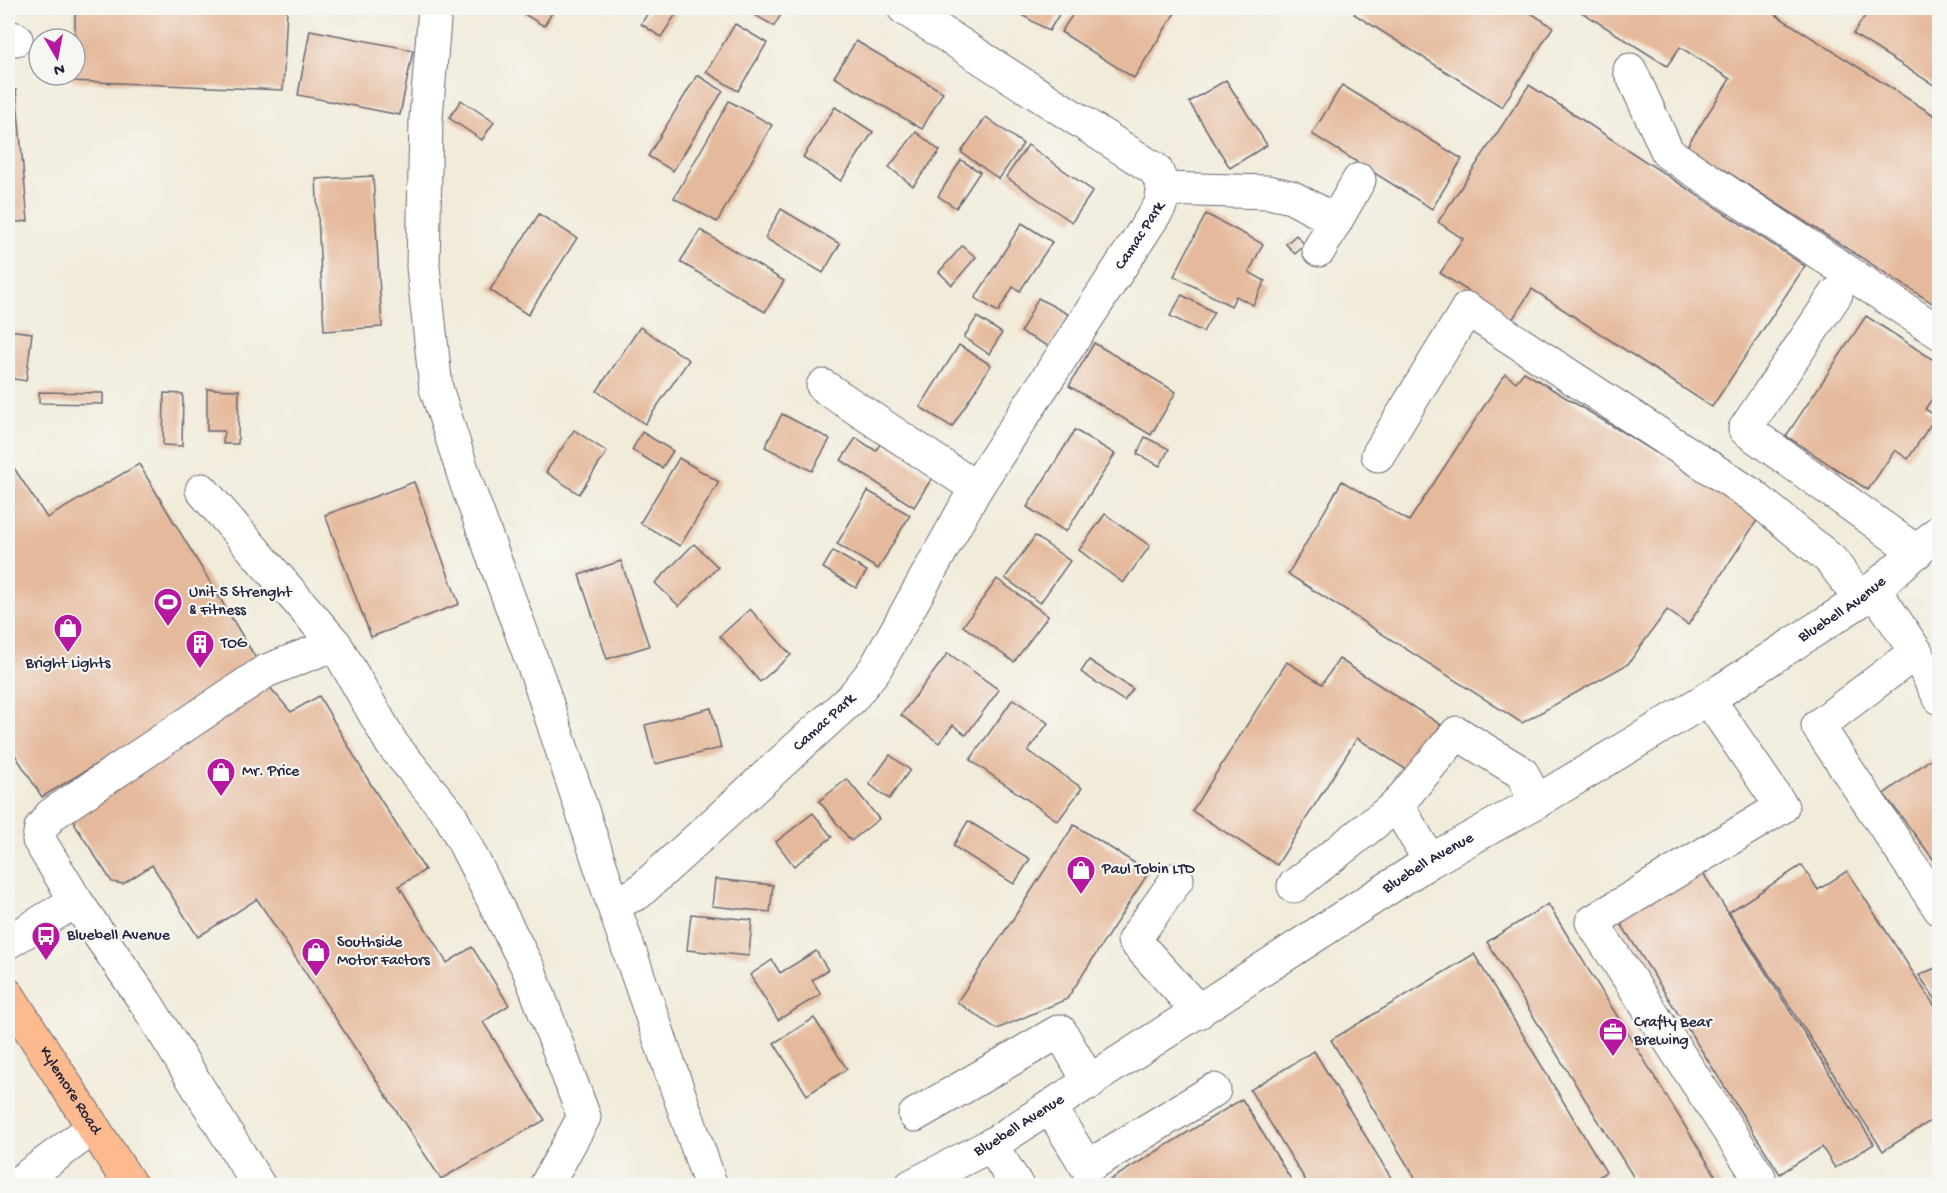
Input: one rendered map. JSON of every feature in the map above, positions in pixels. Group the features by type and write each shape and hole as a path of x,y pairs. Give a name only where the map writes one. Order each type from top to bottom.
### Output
{"main road":[{"name":"Kylemore Road","path":"8,995 131,1185"}],"street":[{"path":"435,8 426,118 423,267 436,388 471,496 538,680 711,1185"},
{"name":"Camac Park","path":"613,904 638,892 852,698 875,669 976,488 1160,206 1164,189 1156,170 904,8"},
{"path":"1630,70 1668,153 1940,333"},
{"path":"1319,250 1359,180"},
{"path":"1164,189 1268,192 1291,196 1336,220"},
{"path":"1836,294 1745,429 1928,541"},
{"path":"1378,455 1467,309 1752,495 1831,560 1867,594 1916,652 1940,698"},
{"path":"823,386 976,488"},
{"path":"202,490 335,644 392,744 450,816 529,970 584,1117 546,1185"},
{"name":"Bluebell Avenue","path":"910,1185 991,1145 1430,861 1536,802 1708,698 1867,594 1928,541"},
{"path":"259,1185 146,1003 76,901 39,840 41,828 51,815 266,671 335,644"},
{"path":"1916,652 1818,726 1940,909"},
{"path":"1708,698 1782,807 1592,922 1759,1177"},
{"path":"1294,886 1397,805 1457,733 1522,773 1536,802"},
{"path":"1397,805 1430,861"},
{"path":"1177,879 1134,940 1199,1012"},
{"path":"8,942 76,901"},
{"path":"915,1115 1060,1031 1090,1083"},
{"path":"1050,1107 1088,1167 1214,1090"},
{"path":"14,1185 93,1128"},
{"path":"991,1145 1017,1185"}],"building":[{"path":"75,8 287,8 283,90 87,82 87,27 75,27"},
{"path":"520,8 555,8 544,26 519,11"},
{"path":"651,8 680,8 661,37 641,24"},
{"path":"743,8 785,8 774,26"},
{"path":"1010,8 1063,8 1049,31"},
{"path":"1077,8 1166,8 1175,13 1134,78 1061,32"},
{"path":"1358,8 1523,8 1553,27 1502,107 1354,14"},
{"path":"1575,8 1765,8 1940,119 1940,308 1687,146 1730,79 1680,47 1667,66"},
{"path":"1870,8 1940,8 1940,89 1853,34"},
{"path":"735,24 767,43 738,91 706,72"},
{"path":"310,30 413,50 400,115 298,95"},
{"path":"856,41 943,92 922,129 834,77"},
{"path":"697,75 723,91 673,171 648,156"},
{"path":"1226,80 1267,145 1230,168 1189,102"},
{"path":"1342,85 1462,159 1432,209 1312,134"},
{"path":"1529,85 1805,266 1712,407 1532,289 1512,320 1440,273 1463,239 1438,222"},
{"path":"8,90 16,90 28,221 8,223"},
{"path":"461,100 494,122 482,140 449,118"},
{"path":"729,101 772,125 717,222 674,198"},
{"path":"835,107 873,132 841,181 803,157"},
{"path":"986,117 1023,144 999,179 961,152"},
{"path":"916,132 940,151 913,186 889,167"},
{"path":"1028,145 1093,191 1072,222 1006,177"},
{"path":"961,160 980,172 956,208 938,196"},
{"path":"373,176 382,327 324,331 316,179"},
{"path":"781,209 840,244 823,273 765,238"},
{"path":"539,214 577,238 528,315 490,290"},
{"path":"1206,214 1263,244 1249,272 1265,281 1253,305 1236,296 1231,306 1174,276"},
{"path":"1022,223 1052,242 1020,291 1013,287 998,312 975,298"},
{"path":"700,230 784,281 765,312 680,262"},
{"path":"1296,235 1305,245 1295,254 1286,244"},
{"path":"962,246 976,257 952,285 939,272"},
{"path":"1182,295 1214,312 1203,332 1170,316"},
{"path":"1038,298 1068,314 1050,347 1021,332"},
{"path":"1866,316 1940,364 1940,388 1925,409 1936,416 1908,459 1895,450 1868,490 1786,436"},
{"path":"977,317 1002,333 989,354 964,337"},
{"path":"640,327 689,360 645,424 597,391"},
{"path":"8,330 32,333 26,381 8,378"},
{"path":"1094,343 1176,392 1151,435 1069,386"},
{"path":"959,345 991,365 952,427 920,407"},
{"path":"1524,372 1760,516 1688,625 1667,610 1628,664 1522,723 1288,574 1342,481 1409,521 1505,374 1516,382"},
{"path":"207,389 239,390 238,444 223,444 224,431 207,431"},
{"path":"39,392 103,393 103,404 39,403"},
{"path":"164,393 183,394 182,446 163,445"},
{"path":"782,414 830,439 812,471 765,447"},
{"path":"574,430 607,452 579,494 546,472"},
{"path":"1075,430 1115,454 1066,532 1027,507"},
{"path":"642,432 673,451 662,468 632,450"},
{"path":"1145,437 1169,449 1160,466 1137,454"},
{"path":"856,438 876,451 880,444 932,478 914,507 841,460"},
{"path":"679,458 719,482 680,546 640,523"},
{"path":"8,459 47,518 139,464 260,665 42,797 8,744"},
{"path":"414,482 459,604 371,637 325,515"},
{"path":"868,491 910,515 878,569 837,544"},
{"path":"1105,514 1150,546 1123,583 1079,550"},
{"path":"1035,536 1070,561 1040,603 1005,578"},
{"path":"694,544 718,567 679,606 655,583"},
{"path":"833,551 867,571 856,588 823,568"},
{"path":"621,561 649,646 607,659 579,575"},
{"path":"997,579 1048,616 1014,662 963,626"},
{"path":"750,609 791,655 760,682 720,636"},
{"path":"948,653 999,690 966,735 953,725 939,743 901,715"},
{"path":"1339,659 1441,725 1410,772 1357,738 1277,865 1192,811 1287,662 1322,684"},
{"path":"1089,660 1133,689 1124,701 1081,672"},
{"path":"268,685 291,712 319,696 425,870 399,886 447,963 472,947 509,1005 483,1022 545,1120 441,1179 257,899 198,937 152,865 123,884 112,882 75,825 74,811"},
{"path":"1013,699 1048,723 1028,751 1082,788 1058,821 970,760"},
{"path":"711,708 721,748 655,764 645,725"},
{"path":"1940,752 1940,868 1884,794"},
{"path":"890,755 910,770 889,799 869,784"},
{"path":"847,779 879,819 851,841 819,801"},
{"path":"813,813 832,837 794,866 776,842"},
{"path":"968,821 1030,859 1014,884 953,846"},
{"path":"1074,825 1149,872 1067,999 997,1029 957,1002"},
{"path":"1698,865 1874,1144 1835,1168 1822,1147 1780,1174 1616,916"},
{"path":"1802,865 1818,890 1847,871 1940,1014 1940,1115 1883,1151 1729,912"},
{"path":"715,879 773,885 770,912 712,906"},
{"path":"1548,904 1722,1186 1639,1186 1487,942"},
{"path":"691,914 752,920 749,956 687,950"},
{"path":"816,951 828,970 812,980 821,994 778,1020 750,975 772,960 780,973"},
{"path":"1474,954 1606,1172 1584,1186 1420,1186 1331,1040"},
{"path":"1940,966 1940,1006 1919,975"},
{"path":"814,1018 847,1069 807,1095 774,1043"},
{"path":"1314,1051 1396,1186 1309,1186 1250,1090"},
{"path":"1242,1099 1295,1186 1100,1186"}],"place":[{"name":"Unit 5 Strenght & Fitness","path":"168,628"},
{"name":"Bright Lights","path":"68,654"},
{"name":"TOG","path":"200,670"},
{"name":"Mr. Price","path":"221,798"},
{"name":"Paul Tobin LTD","path":"1081,896"},
{"name":"Bluebell Avenue","path":"46,962"},
{"name":"Southside Motor Factors","path":"316,978"},
{"name":"Crafty Bear Brewing","path":"1613,1058"}]}
